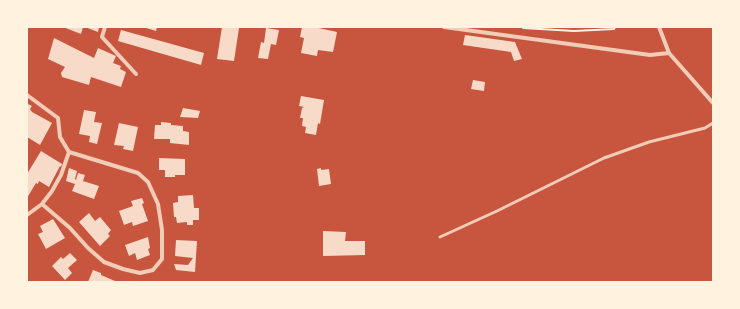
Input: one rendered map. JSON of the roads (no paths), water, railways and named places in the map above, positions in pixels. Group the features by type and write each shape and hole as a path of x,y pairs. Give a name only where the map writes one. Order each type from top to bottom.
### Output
{"street":[{"path":"105,27 102,37 136,74"},
{"path":"444,27 650,55 669,52"},
{"path":"659,27 669,52 713,103"},
{"path":"27,95 58,118 60,137 69,152 138,173 148,182 158,204 162,230 162,259 153,270 140,272 122,269 104,262 88,248 70,228 42,204"},
{"path":"27,215 42,204 52,191 61,175 69,152"}],"lane":[{"path":"440,237 497,211 604,158 649,142 705,128 713,123"}]}
